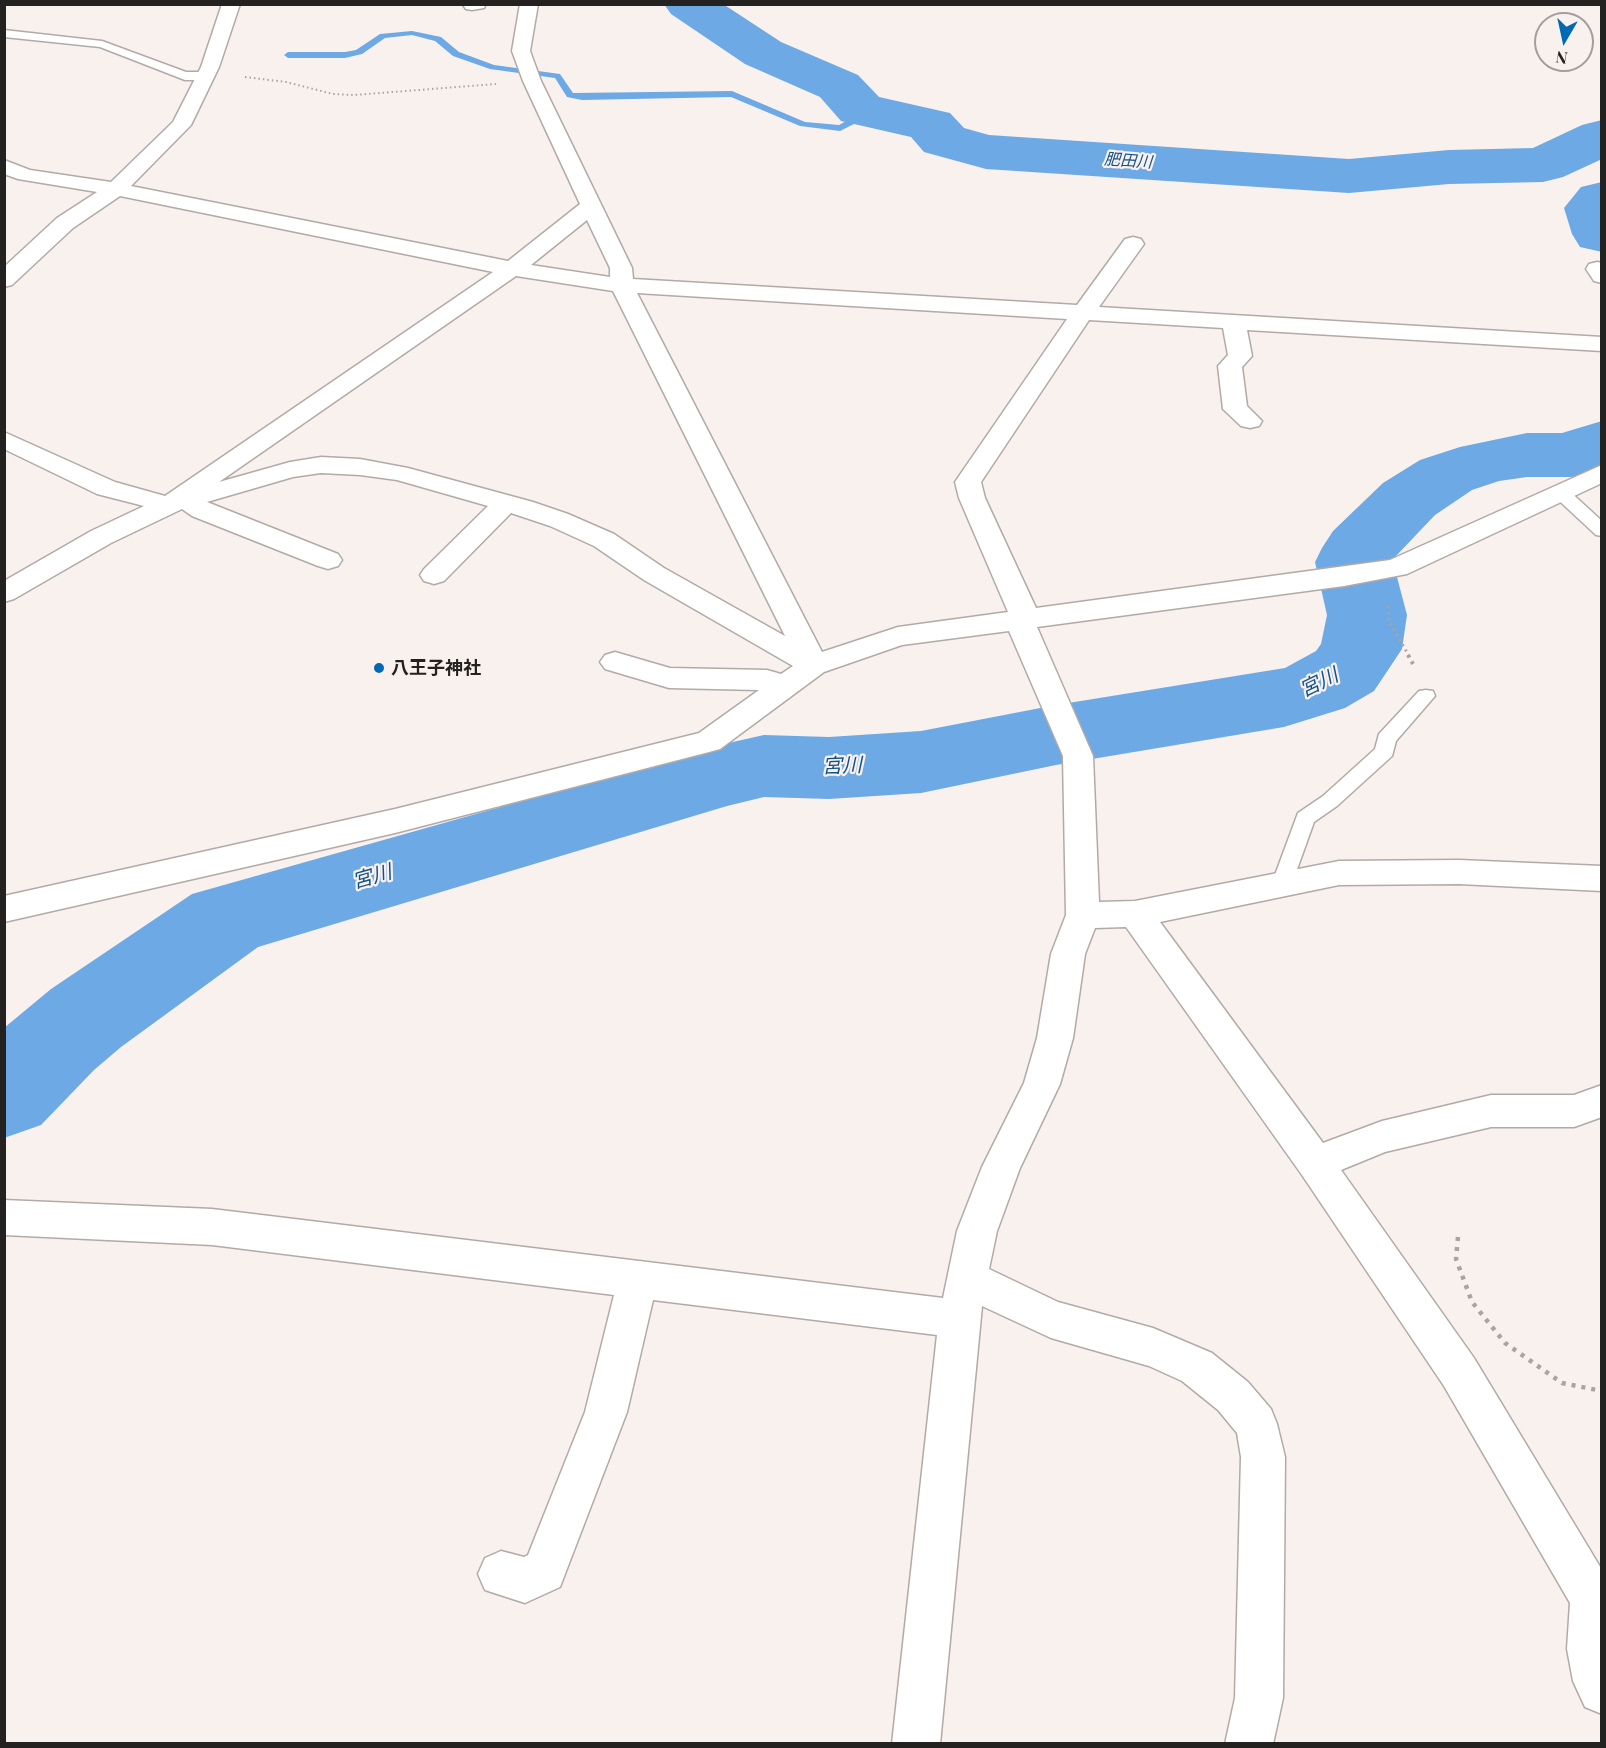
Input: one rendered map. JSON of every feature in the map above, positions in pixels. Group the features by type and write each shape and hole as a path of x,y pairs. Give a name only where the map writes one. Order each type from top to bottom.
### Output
{"street":[{"path":"4,280 65,223 116,189 181,125 205,76 231,4"},
{"path":"472,5 478,4"},
{"path":"529,4 520,51 530,75 621,268 622,285 814,665"},
{"path":"4,166 25,176 116,189 512,269 622,285 1602,344"},
{"path":"178,502 512,269 591,206"},
{"path":"916,1743 963,1298 977,1231 1001,1167 1042,1084 1055,1038 1068,954 1083,915 1078,756 1023,630 1022,608 972,498 968,482 1082,314 1133,244"},
{"path":"1234,322 1240,356 1230,366 1235,409 1250,421"},
{"path":"4,439 106,488 178,502 328,560"},
{"path":"4,593 101,537 178,502 290,470 321,465 360,466 399,473 559,520 604,540 654,574 814,665"},
{"path":"4,909 396,821 709,741 814,665 898,636 1397,568 1602,473"},
{"path":"434,575 506,503"},
{"path":"615,662 669,678 767,680 785,685"},
{"path":"1083,915 1135,914 1339,873 1459,872 1602,879"},
{"path":"1135,914 1315,1163 1459,1372 1597,1600 1590,1649 1597,1681 1602,1690"},
{"path":"1315,1163 1382,1137 1491,1112 1574,1111 1602,1101"},
{"path":"4,1217 212,1227 638,1280 963,1298 1051,1319 1153,1348 1197,1367 1233,1396 1256,1424 1263,1457 1259,1698 1249,1743"},
{"path":"501,1574 525,1580 544,1571 606,1412 638,1280"}],"lane":[{"path":"4,33 102,44 186,76 205,76"},
{"path":"1560,492 1602,531"},
{"path":"1283,883 1305,818 1330,801 1385,751 1386,739 1426,696"}],"path":[{"path":"205,76 286,82 333,94 354,95 530,75"},
{"path":"1363,574 1388,605 1389,621 1420,676 1426,696"},
{"path":"1458,1237 1456,1259 1472,1302 1505,1343 1562,1383 1602,1391"}],"waterway":[{"name":"肥田川","path":"688,4 763,53 839,86 860,109 930,125 944,140 986,152 1349,176 1449,167 1543,165 1602,137"},
{"path":"288,55 345,55 359,52 383,36 412,33 438,39 456,54 493,67 557,76 570,95 582,97 732,94 803,124 840,128 853,121 860,109"},
{"name":"宮川","path":"1602,200 1594,208 1602,234"},
{"name":"宮川","path":"4,1094 58,1041 86,1018 226,920 724,775 764,766 829,768 921,762 1056,735 1284,698 1315,688 1345,671 1361,649 1367,615 1354,562 1360,548 1409,499 1446,475 1486,462 1527,455 1573,455 1602,442"}],"place":[{"name":"八王子神社","path":"379,668"}]}
